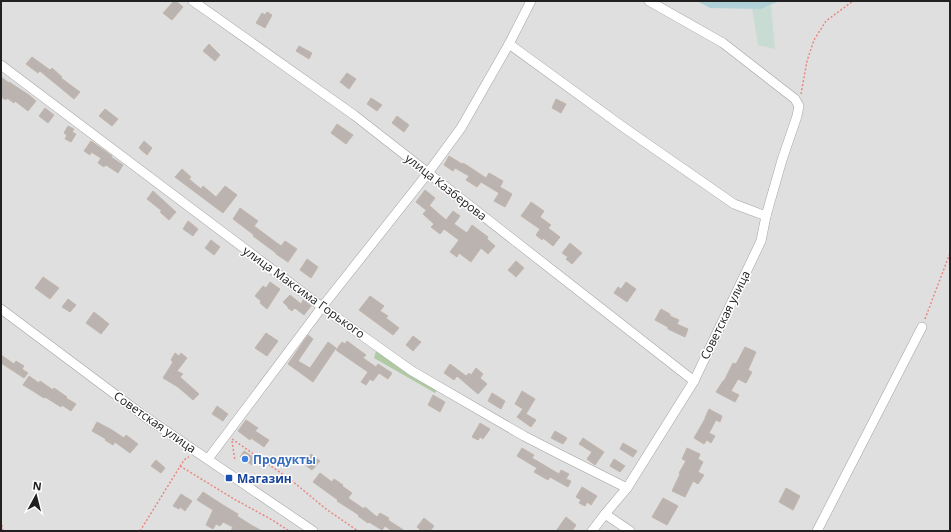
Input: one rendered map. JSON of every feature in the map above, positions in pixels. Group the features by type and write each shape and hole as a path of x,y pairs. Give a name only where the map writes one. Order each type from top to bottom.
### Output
{"street":[{"name":"улица Казберова","path":"193,1 354,115 694,382"},
{"path":"208,460 322,307 428,173 461,128 509,44 531,1"},
{"path":"649,1 723,43 795,99 799,106"},
{"path":"509,44 626,129 734,204 766,216"},
{"name":"улица Максима Горького","path":"1,65 322,307 412,371 524,436 627,488"},
{"name":"Советская улица","path":"592,531 604,514 627,488 694,382 761,241 766,216 799,106"},
{"name":"Советская улица","path":"1,309 144,416 313,531"},
{"path":"816,531 922,327"},
{"path":"604,514 630,531"}],"path":[{"path":"799,106 807,61 814,40 826,21 853,1"},
{"path":"922,327 950,253"},
{"path":"231,429 235,461"},
{"path":"232,439 291,480 326,509 358,531"},
{"path":"140,531 184,460 197,452"},
{"path":"180,466 274,520 289,531"},
{"path":"1,521 3,531"}],"shaded area":[{"path":"1,1 950,1 950,531 1,531"}],"green space":[{"path":"771,5 775,49 758,45 752,9 761,9"},
{"path":"376,351 438,388 435,393 374,358"}],"water":[{"path":"697,1 779,1 761,9 710,8"}],"building":[{"path":"174,1 183,7 172,20 163,13"},
{"path":"267,12 272,15 265,28 256,23 262,13 265,15"},
{"path":"209,44 220,55 215,61 203,51"},
{"path":"299,46 312,53 309,59 296,51"},
{"path":"32,57 50,70 52,68 62,77 61,78 80,92 74,99 40,71 38,73 26,64"},
{"path":"347,73 356,79 349,89 340,82"},
{"path":"1,77 36,101 28,111 15,101 14,103 7,98 6,100 1,97"},
{"path":"371,98 382,105 377,111 367,104"},
{"path":"556,99 566,104 561,113 552,108"},
{"path":"45,108 54,115 48,123 39,116"},
{"path":"105,109 118,119 112,126 99,116"},
{"path":"397,116 409,125 404,132 392,123"},
{"path":"337,124 353,135 346,144 331,133"},
{"path":"68,126 74,129 72,132 76,134 71,142 65,139 67,135 64,133"},
{"path":"91,141 123,165 118,173 106,165 104,167 98,163 101,158 91,152 90,155 84,151"},
{"path":"144,141 152,148 147,155 139,148"},
{"path":"449,156 486,178 489,173 503,181 500,187 512,194 505,207 494,201 499,193 481,182 477,187 466,180 469,176 455,168 453,171 444,165"},
{"path":"182,169 191,177 189,179 201,189 203,186 216,197 225,186 237,195 223,213 175,177"},
{"path":"425,190 435,198 426,210 416,202"},
{"path":"153,191 176,212 169,220 160,212 162,211 147,199"},
{"path":"531,202 544,211 540,217 551,225 548,228 560,237 553,246 543,238 542,240 536,235 540,229 521,216"},
{"path":"430,206 446,220 453,211 460,216 454,224 467,233 472,225 488,237 487,239 495,246 488,254 481,248 471,262 459,253 457,257 450,252 459,240 444,229 440,234 431,227 434,224 423,214"},
{"path":"240,208 258,221 254,226 281,246 285,241 297,249 288,262 233,219"},
{"path":"188,221 198,229 193,236 183,229"},
{"path":"211,240 220,247 214,255 205,248"},
{"path":"570,243 582,253 572,264 566,259 568,257 562,253"},
{"path":"307,259 318,267 311,278 300,270"},
{"path":"516,261 524,268 516,277 508,270"},
{"path":"43,277 59,288 50,299 35,288"},
{"path":"270,282 280,289 267,309 255,296 263,286 266,288"},
{"path":"626,282 636,289 627,302 614,293 618,287 621,289"},
{"path":"290,295 301,304 303,300 311,306 304,315 295,308 292,311 283,302"},
{"path":"370,296 384,306 380,311 388,316 386,318 399,328 393,335 359,310"},
{"path":"68,299 76,305 70,312 62,307"},
{"path":"661,309 670,314 670,316 679,320 677,324 688,329 685,337 668,329 668,327 655,320"},
{"path":"94,312 109,324 101,334 86,323"},
{"path":"266,333 278,341 267,356 255,348"},
{"path":"308,335 313,339 298,361 310,368 328,342 336,348 313,382 288,364"},
{"path":"413,336 421,342 413,351 406,345"},
{"path":"347,341 366,355 363,358 376,367 378,364 392,373 388,379 379,373 373,381 370,379 366,385 361,382 368,372 336,350 342,342 345,344"},
{"path":"745,347 756,352 748,370 752,372 746,383 738,379 731,391 739,395 735,402 716,392 724,381 733,363 736,364"},
{"path":"175,353 179,356 181,353 187,358 177,371 183,374 180,377 199,394 193,400 178,387 163,378 173,362 171,360"},
{"path":"1,355 14,364 16,361 24,366 22,369 28,373 24,378 1,363"},
{"path":"450,364 466,376 469,373 471,375 476,368 483,374 480,378 487,384 478,394 457,376 454,380 444,373"},
{"path":"29,376 39,383 40,381 53,390 54,388 76,404 71,411 62,405 61,407 45,397 44,398 23,385"},
{"path":"522,391 535,399 526,414 536,420 531,427 517,417 523,409 515,404"},
{"path":"492,393 505,401 501,409 488,401"},
{"path":"433,395 445,402 440,412 428,405"},
{"path":"217,406 228,414 223,421 212,414"},
{"path":"709,409 722,416 720,422 716,420 709,433 715,436 711,443 707,440 704,444 694,438"},
{"path":"246,420 258,428 255,431 269,440 264,447 251,438 250,440 238,431"},
{"path":"97,422 124,438 126,435 138,444 130,453 115,442 113,445 92,431"},
{"path":"480,423 490,429 483,439 480,437 478,440 472,437"},
{"path":"555,431 567,438 563,444 551,438"},
{"path":"583,438 604,452 595,465 587,459 592,452 579,444"},
{"path":"623,443 637,451 633,457 620,449"},
{"path":"522,448 534,455 532,458 559,474 561,470 569,474 566,479 571,481 568,487 550,477 548,480 534,472 537,468 517,456"},
{"path":"687,448 700,454 698,459 703,462 698,472 704,475 698,484 693,481 685,497 672,491 680,474 679,473 686,461 682,459"},
{"path":"244,451 256,459 252,465 240,457"},
{"path":"311,454 320,461 312,470 304,464"},
{"path":"614,459 625,466 620,472 610,466"},
{"path":"156,460 165,468 161,473 151,466"},
{"path":"320,473 332,482 334,479 343,485 342,486 352,493 348,498 364,509 365,507 377,517 380,513 389,518 388,520 405,531 392,531 385,526 382,530 369,522 368,523 313,482"},
{"path":"582,487 597,496 591,505 587,502 585,506 579,503 581,500 576,497"},
{"path":"786,488 800,496 793,510 779,502"},
{"path":"203,492 238,514 237,516 262,531 231,531 233,527 223,522 220,526 216,524 213,529 206,525 213,510 197,500"},
{"path":"181,494 192,501 185,511 180,507 179,509 173,506"},
{"path":"663,498 678,506 667,525 652,517"},
{"path":"566,517 576,525 572,531 556,531"},
{"path":"424,518 434,526 430,531 421,531 417,527"}],"place":[{"name":"Продукты","path":"245,459"},
{"name":"Магазин","path":"229,478"}]}
